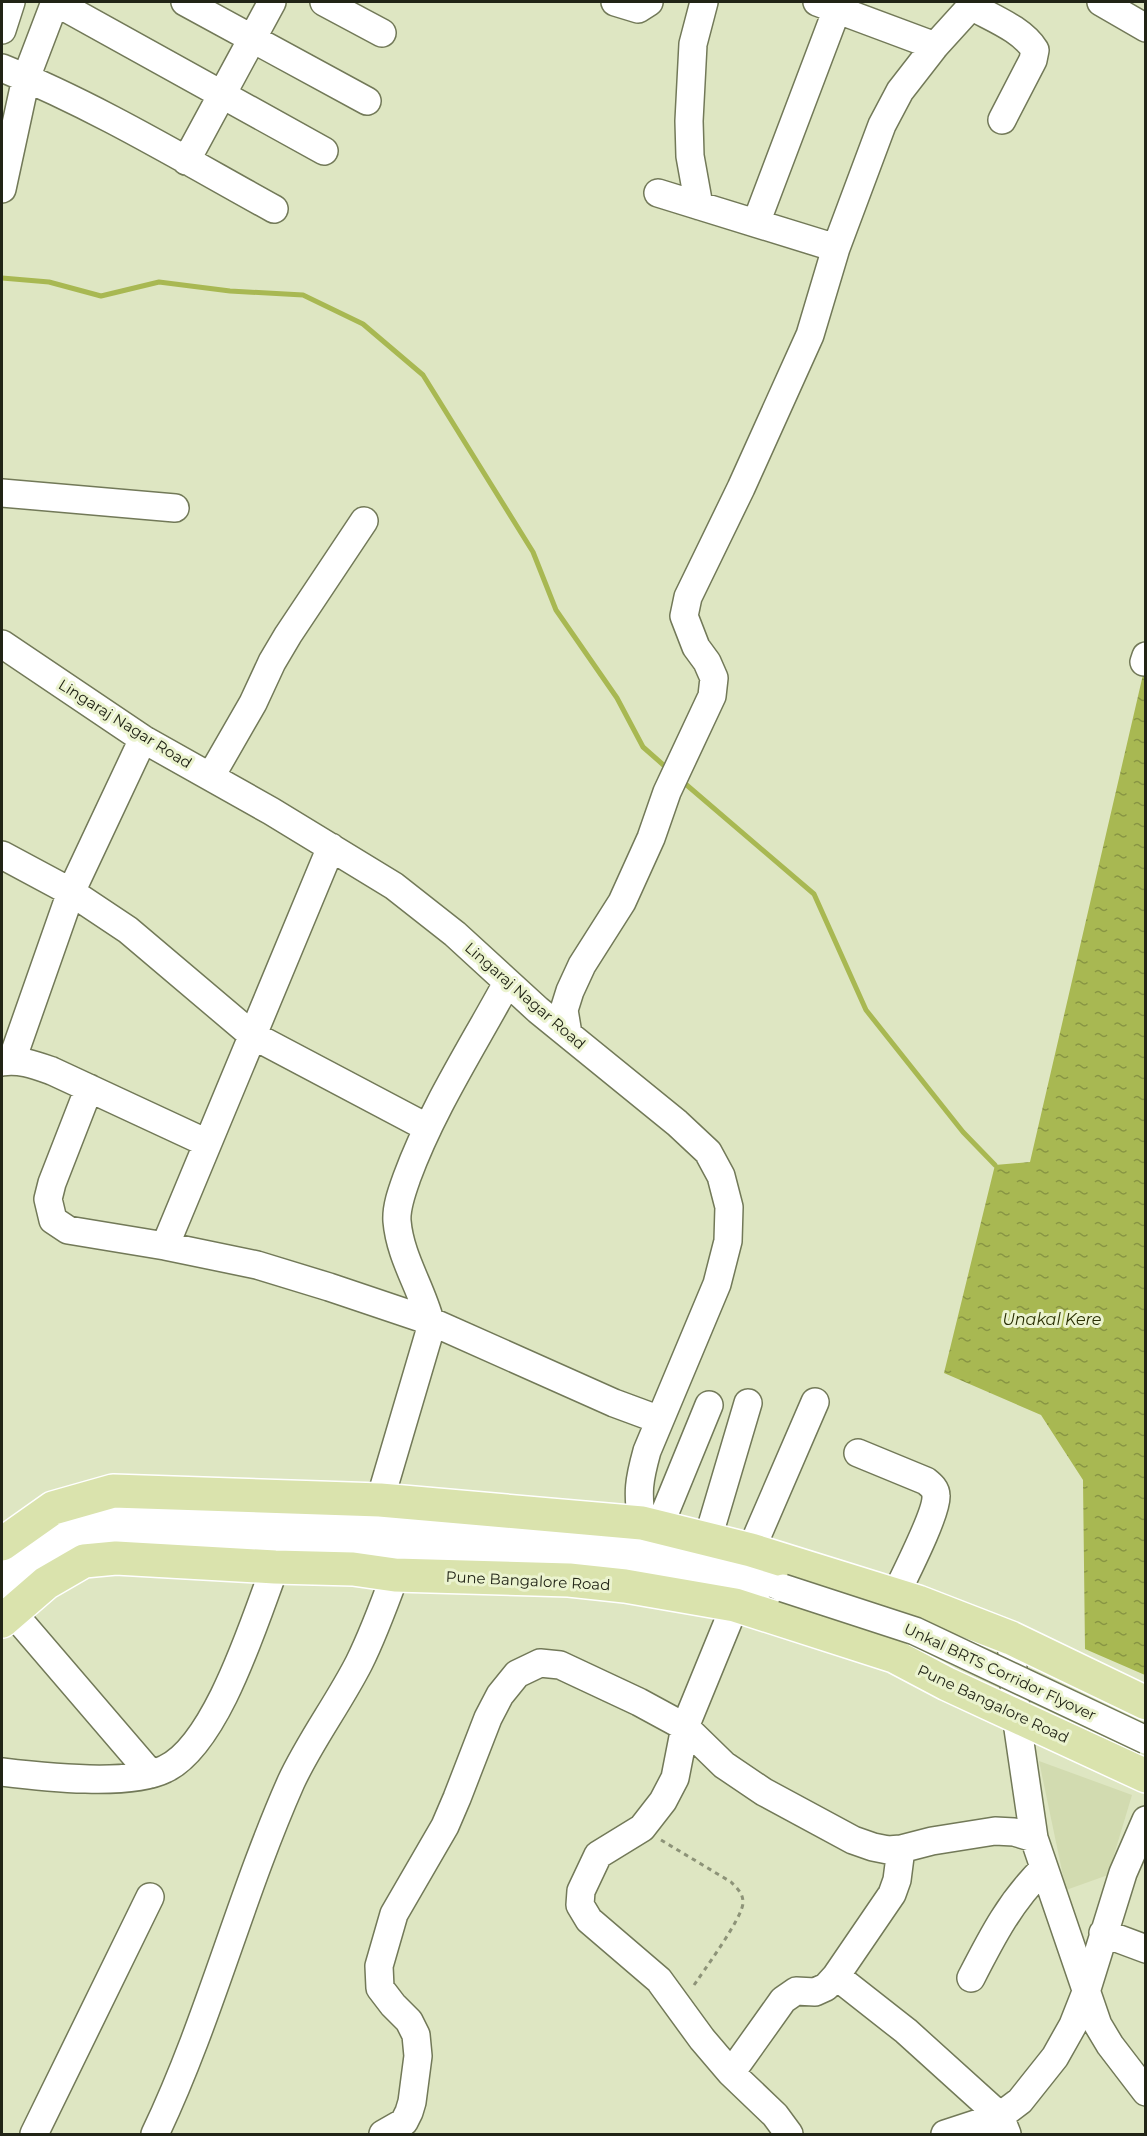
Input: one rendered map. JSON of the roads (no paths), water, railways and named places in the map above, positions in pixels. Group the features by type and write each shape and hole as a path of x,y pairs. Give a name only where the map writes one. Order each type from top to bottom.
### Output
{"main road":[{"path":"2,1544 53,1508 113,1491 380,1500 651,1525 751,1550 895,1596 1011,1638 1146,1703"},
{"name":"Pune Bangalore Road","path":"5,1608 84,1561 116,1558 353,1569 395,1575 569,1580 646,1589 735,1605 894,1656 948,1684 1146,1776"}],"street":[{"path":"2,30 11,2"},
{"path":"2,189 26,78 55,2 324,151"},
{"path":"185,2 368,101"},
{"path":"186,161 272,2"},
{"path":"324,2 382,33"},
{"path":"615,2 638,9 649,2"},
{"path":"699,206 690,156 689,121 693,44 704,2"},
{"path":"1101,2 1146,28"},
{"path":"568,1034 564,1010 570,991 582,966 622,902 651,838 667,792 712,696 714,678 707,662 696,647 684,616 688,597 741,488 810,334 836,248 882,125 900,91 935,46 973,4 1021,35 1031,43 1035,50 1033,60 1002,120"},
{"path":"756,223 827,5 935,46"},
{"path":"2,68 115,122 274,209"},
{"path":"658,193 836,248"},
{"path":"2,493 175,508"},
{"path":"210,776 252,704 288,635 364,521"},
{"name":"Lingaraj Nagar Road","path":"2,644 143,739 332,847 394,886 428,912 568,1034 677,1123 708,1152 721,1176 729,1207 728,1241 717,1284 647,1451 639,1479 638,1497 651,1525"},
{"path":"143,739 70,892 7,1061 43,1067 207,1143"},
{"path":"165,1246 332,847"},
{"path":"2,855 70,892 128,930 252,1035 428,1128"},
{"path":"380,1500 429,1335 430,1321 406,1260 397,1219 401,1193 428,1128 507,982"},
{"path":"89,1089 49,1192 53,1220 68,1230 165,1246 257,1265 430,1321 614,1403 660,1420"},
{"path":"708,1538 748,1402"},
{"path":"751,1550 815,1402"},
{"path":"651,1525 709,1405"},
{"path":"858,1453 926,1481 933,1487 936,1496 926,1530 895,1596"},
{"path":"2,1566 62,1524 130,1512 364,1522 633,1542 726,1561 783,1588"},
{"path":"151,1774 5,1608 26,1571 72,1541 121,1534 575,1560 622,1564 715,1581 783,1588"},
{"path":"2,1772 42,1777 108,1779 151,1774 167,1769 187,1754 218,1708 231,1683 275,1567"},
{"path":"155,2134 190,2052 259,1859 292,1780 358,1664 378,1622 395,1575"},
{"name":"Unkal BRTS Corridor Flyover","path":"783,1588 915,1631 1146,1740"},
{"path":"735,1605 685,1727 675,1778 663,1801 642,1828 598,1856 581,1891 580,1905 589,1920 659,1980 702,2039 731,2073 775,2115 789,2134"},
{"path":"1011,1638 1016,1715 1034,1838 1098,2025 1110,2045 1146,2092"},
{"path":"401,2130 412,2102 418,2056 416,2036 409,2021 380,1988 379,1966 394,1914 458,1798 488,1718 500,1695 517,1674 540,1663 560,1665 639,1702 685,1727 724,1765 764,1792 853,1840 888,1850 995,1831 1014,1832 1034,1838"},
{"path":"945,2134 1004,2125 1055,2057 1073,2025 1086,1992 1123,1873 1146,1820"},
{"path":"731,2073 783,2000 796,1991 815,1992 826,1987 836,1976 892,1894 897,1880 901,1849"},
{"path":"971,1978 1000,1922 1029,1883 1044,1868"},
{"path":"34,2134 150,1897"},
{"path":"1103,1933 1146,1949"},
{"path":"836,1976 906,2031 1004,2125"}],"water":[{"name":"Unakal Kere","path":"1145,666 1145,1675 1085,1649 1083,1480 1041,1415 944,1373 995,1165 1030,1162"}],"waterway":[{"path":"2,278 49,282 101,296 159,282 230,291 303,295 363,324 423,375 533,552 556,610 617,698 643,747 668,769"},
{"path":"682,781 814,894 866,1010 963,1132 995,1165"}]}
